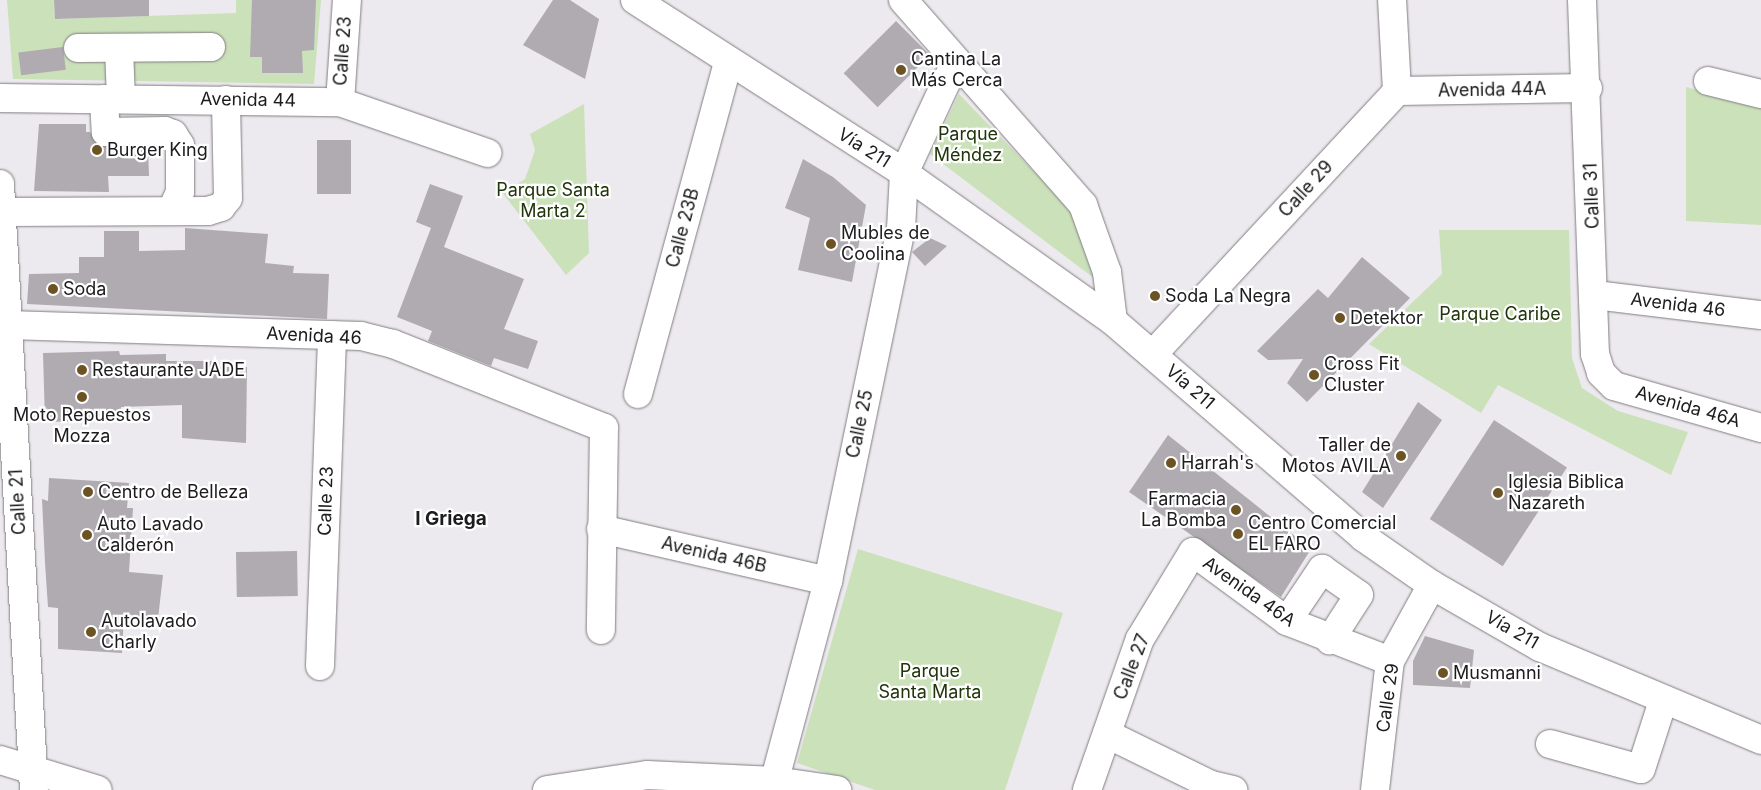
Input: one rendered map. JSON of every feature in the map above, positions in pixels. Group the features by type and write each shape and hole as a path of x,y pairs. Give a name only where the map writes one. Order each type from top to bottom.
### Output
{"street":[{"name":"Calle 23","path":"340,102 347,0"},
{"name":"Vía 211","path":"635,0 728,62 904,173 1113,321 1363,537 1432,585 1540,647 1664,702 1761,740"},
{"path":"903,0 955,63 1082,205 1107,272 1113,321"},
{"path":"1392,0 1397,91"},
{"name":"Calle 31","path":"1582,0 1588,88 1595,295 1595,354 1601,373 1614,386"},
{"path":"78,48 211,47"},
{"path":"119,48 106,132 165,131 173,134 180,145 180,192 172,210"},
{"name":"Calle 23B","path":"638,394 728,62"},
{"name":"Calle 25","path":"774,785 828,581 900,229 904,173 955,63"},
{"path":"1708,81 1761,94"},
{"name":"Avenida 44A","path":"1397,91 1588,88"},
{"name":"Calle 29","path":"1153,354 1397,91"},
{"name":"Avenida 44","path":"0,98 340,102 487,153"},
{"path":"2,228 172,210 208,210 221,207 228,198 226,100"},
{"name":"Calle 21","path":"0,184 34,781"},
{"name":"Avenida 46","path":"1595,295 1761,315"},
{"name":"Avenida 46","path":"8,325 361,336 393,344 604,428 601,529"},
{"name":"Calle 23","path":"320,666 332,335"},
{"name":"Avenida 46A","path":"1614,386 1761,428"},
{"path":"601,529 601,630"},
{"name":"Avenida 46B","path":"601,529 828,581"},
{"name":"Avenida 46A","path":"1193,552 1287,621 1330,640 1390,661"},
{"name":"Calle 27","path":"1087,790 1140,639 1193,552"},
{"path":"1287,621 1322,569 1359,596 1330,640"},
{"name":"Calle 29","path":"1375,790 1390,661 1432,585"},
{"path":"1550,744 1641,769 1664,702"},
{"path":"1107,734 1211,786 1233,790"},
{"path":"0,760 34,781 98,790"},
{"path":"547,790 647,775 837,790"}],"green space":[{"path":"7,0 54,0 55,19 236,13 236,0 321,0 314,84 13,79"},
{"path":"1686,87 1761,106 1761,225 1686,221"},
{"name":"Parque Méndez","path":"959,94 1076,215 1099,282 930,154"},
{"name":"Parque Santa Marta 2","path":"584,104 589,253 566,275 498,187 514,186 525,179 535,150 530,134"},
{"name":"Parque Caribe","path":"1439,230 1569,230 1572,358 1582,388 1618,411 1688,432 1671,475 1498,385 1481,413 1369,344 1442,274"},
{"name":"Parque Santa Marta","path":"858,549 1063,613 1005,790 875,790 797,763"}],"building":[{"path":"54,0 149,0 149,16 55,19"},
{"path":"252,0 316,0 314,50 302,51 303,73 262,73 262,57 250,57"},
{"path":"553,0 570,0 599,19 585,79 523,45"},
{"path":"896,21 930,55 878,107 844,73"},
{"path":"63,47 66,70 21,75 18,52"},
{"name":"Burger King","path":"39,124 86,124 86,132 90,132 99,146 148,147 149,176 108,176 109,192 34,191"},
{"path":"317,140 351,140 351,194 317,194"},
{"name":"Mubles de Coolina","path":"803,159 833,177 866,205 852,282 798,270 810,218 785,208"},
{"path":"430,184 463,196 444,247 524,279 504,329 538,341 528,369 494,358 491,366 428,341 432,331 397,317 431,228 416,222"},
{"path":"185,228 268,234 265,263 294,266 293,273 329,274 327,319 27,304 29,274 79,273 79,257 104,257 104,231 139,231 139,251 185,250"},
{"path":"930,238 947,246 925,266 912,252"},
{"name":"Detektor","path":"1362,257 1410,298 1307,402 1287,383 1303,359 1268,360 1257,351 1318,289 1328,298"},
{"path":"119,351 120,355 166,354 166,361 213,361 213,367 247,367 246,443 182,438 182,405 121,407 121,420 45,422 43,353"},
{"name":"Taller de Motos AVILA","path":"1418,402 1442,420 1383,508 1362,492"},
{"name":"Iglesia Biblica Nazareth","path":"1494,420 1567,467 1503,566 1430,519"},
{"name":"Centro Comercial EL FARO","path":"1168,435 1311,549 1281,597 1129,492"},
{"path":"49,478 129,483 127,508 133,508 129,572 163,575 158,619 124,615 122,653 58,649 58,608 48,607 45,563 42,499 48,501"},
{"path":"297,551 298,596 237,597 236,552"},
{"name":"Musmanni","path":"1425,636 1474,650 1470,688 1413,685 1413,661"}],"place":[{"name":"Cantina La Más Cerca","path":"901,70"},
{"name":"Burger King","path":"97,150"},
{"name":"Mubles de Coolina","path":"831,244"},
{"name":"Soda","path":"53,289"},
{"name":"Soda La Negra","path":"1155,296"},
{"name":"Detektor","path":"1340,318"},
{"name":"Restaurante JADE","path":"82,370"},
{"name":"Cross Fit Cluster","path":"1314,375"},
{"name":"Moto Repuestos Mozza","path":"82,397"},
{"name":"Taller de Motos AVILA","path":"1401,456"},
{"name":"Harrah's","path":"1171,463"},
{"name":"Centro de Belleza","path":"88,492"},
{"name":"Iglesia Biblica Nazareth","path":"1498,493"},
{"name":"Farmacia La Bomba","path":"1236,510"},
{"name":"Centro Comercial EL FARO","path":"1238,534"},
{"name":"Auto Lavado Calderón","path":"87,535"},
{"name":"Autolavado Charly","path":"91,632"},
{"name":"Musmanni","path":"1443,673"}],"district":[{"name":"I Griega","path":"451,519"}]}
